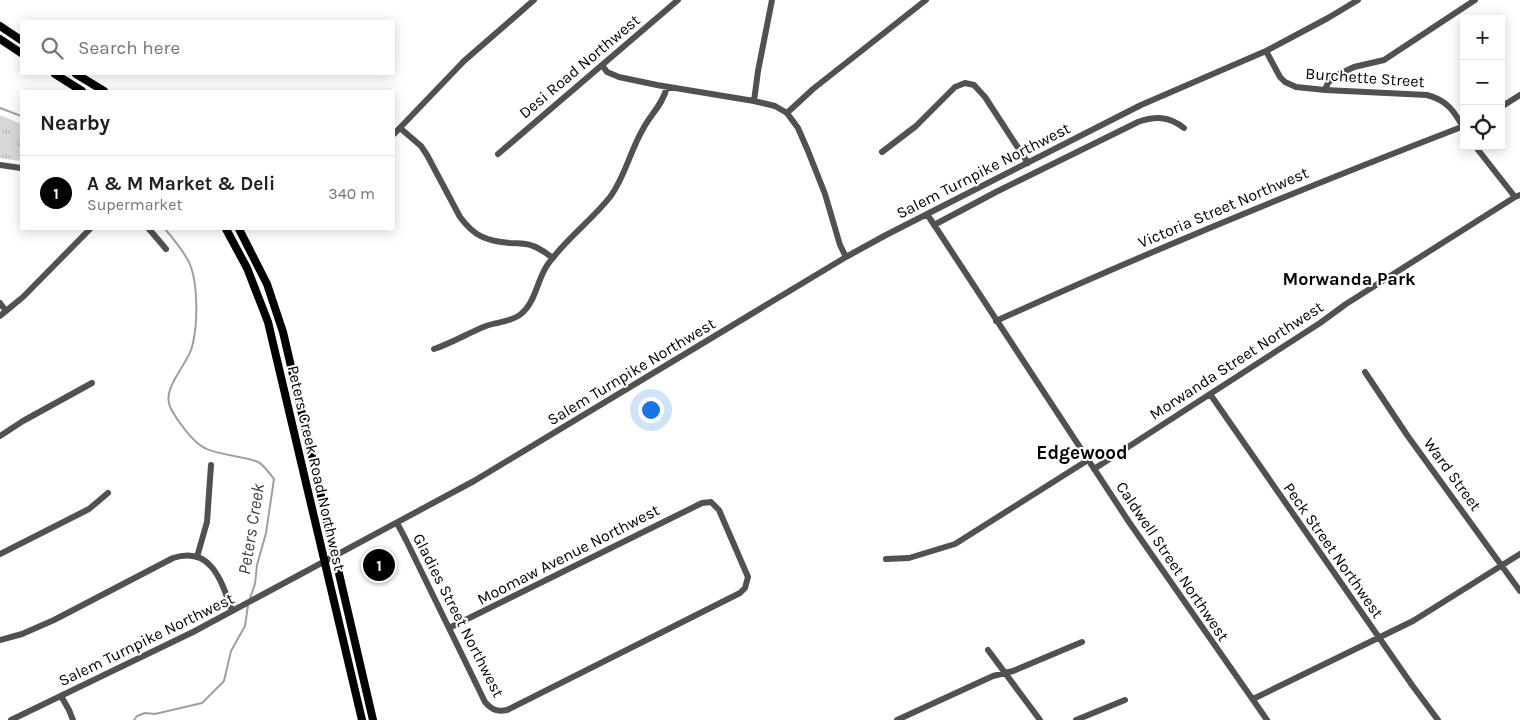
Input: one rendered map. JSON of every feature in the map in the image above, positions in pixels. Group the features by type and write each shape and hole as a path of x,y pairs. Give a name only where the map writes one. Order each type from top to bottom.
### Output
{"main road":[{"path":"0,26 20,39"},
{"path":"0,39 20,52"},
{"path":"57,75 80,90"},
{"path":"78,75 102,90"},
{"name":"Peters Creek Road Northwest","path":"227,230 248,268 268,322 362,720"},
{"name":"Peters Creek Road Northwest","path":"240,230 263,276 283,332 373,720"}],"street":[{"path":"395,133 464,61 534,0"},
{"name":"Desi Road Northwest","path":"498,154 678,0"},
{"path":"754,101 772,0"},
{"path":"788,113 813,89 926,0"},
{"name":"Salem Turnpike Northwest","path":"11,720 234,610 474,481 846,257 1158,97 1266,51 1358,0"},
{"path":"1325,90 1328,83 1335,76 1354,67 1384,60 1474,0"},
{"name":"Burchette Street","path":"1266,51 1275,69 1285,82 1296,86 1325,90 1434,96 1448,105 1460,122"},
{"path":"602,65 612,75 667,87 754,101 775,106 788,113 798,128 808,151 825,194 840,245 846,257"},
{"path":"882,152 916,126 952,90 965,83 974,85 981,93 1028,163"},
{"path":"434,350 460,340 483,328 513,318 520,314 529,304 542,274 553,258 589,221 617,186 635,143 647,122 663,102 667,87"},
{"path":"1504,105 1520,95"},
{"path":"934,225 996,192 1138,122 1152,118 1162,118 1172,120 1184,128"},
{"path":"400,128 421,146 427,154 460,217 476,234 482,238 497,242 533,246 553,258"},
{"name":"Victoria Street Northwest","path":"996,321 1220,223 1401,149 1460,128"},
{"path":"1478,150 1518,196"},
{"path":"0,165 20,168"},
{"name":"Morwanda Street Northwest","path":"1094,469 1320,323 1346,304 1518,196"},
{"name":"Caldwell Street Northwest","path":"927,214 1134,530 1267,720"},
{"path":"0,316 23,297 89,230"},
{"path":"150,230 166,250"},
{"path":"0,302 6,311"},
{"name":"Ward Street","path":"1364,372 1520,592"},
{"path":"0,436 23,421 92,383"},
{"name":"Peck Street Northwest","path":"1210,394 1434,719"},
{"path":"886,559 909,558 955,544 1088,460"},
{"path":"197,557 207,522 211,465"},
{"path":"0,554 89,509 108,493"},
{"name":"Gladies Street Northwest","path":"397,522 485,702 494,710 507,710 742,592 748,583 748,577 719,510 711,502 699,504"},
{"name":"Moomaw Avenue Northwest","path":"449,628 699,504"},
{"path":"1253,699 1432,610 1520,554"},
{"path":"0,640 32,630 54,620 173,558 184,556 197,557 204,560 215,571 234,610"},
{"path":"897,720 993,676 1082,642"},
{"path":"988,650 1040,720"},
{"path":"61,696 73,720"},
{"path":"1076,720 1124,700"}],"green space":[{"path":"0,115 20,124 20,161 0,158"}],"waterway":[{"name":"Peters Creek","path":"0,108 20,116"},
{"name":"Peters Creek","path":"166,230 183,252 191,267 195,285 196,307 192,347 171,386 169,394 171,409 185,430 199,444 208,450 258,462 265,467 274,479 266,533 257,565 255,584 250,598"},
{"name":"Peters Creek","path":"134,720 137,716 145,713 155,714 202,703 224,681 231,651 245,626 248,605"}],"place":[{"name":"A & M Market & Deli","path":"379,565"}],"district":[{"name":"Morwanda Park","path":"1349,279"},
{"name":"Edgewood","path":"1082,452"}]}
